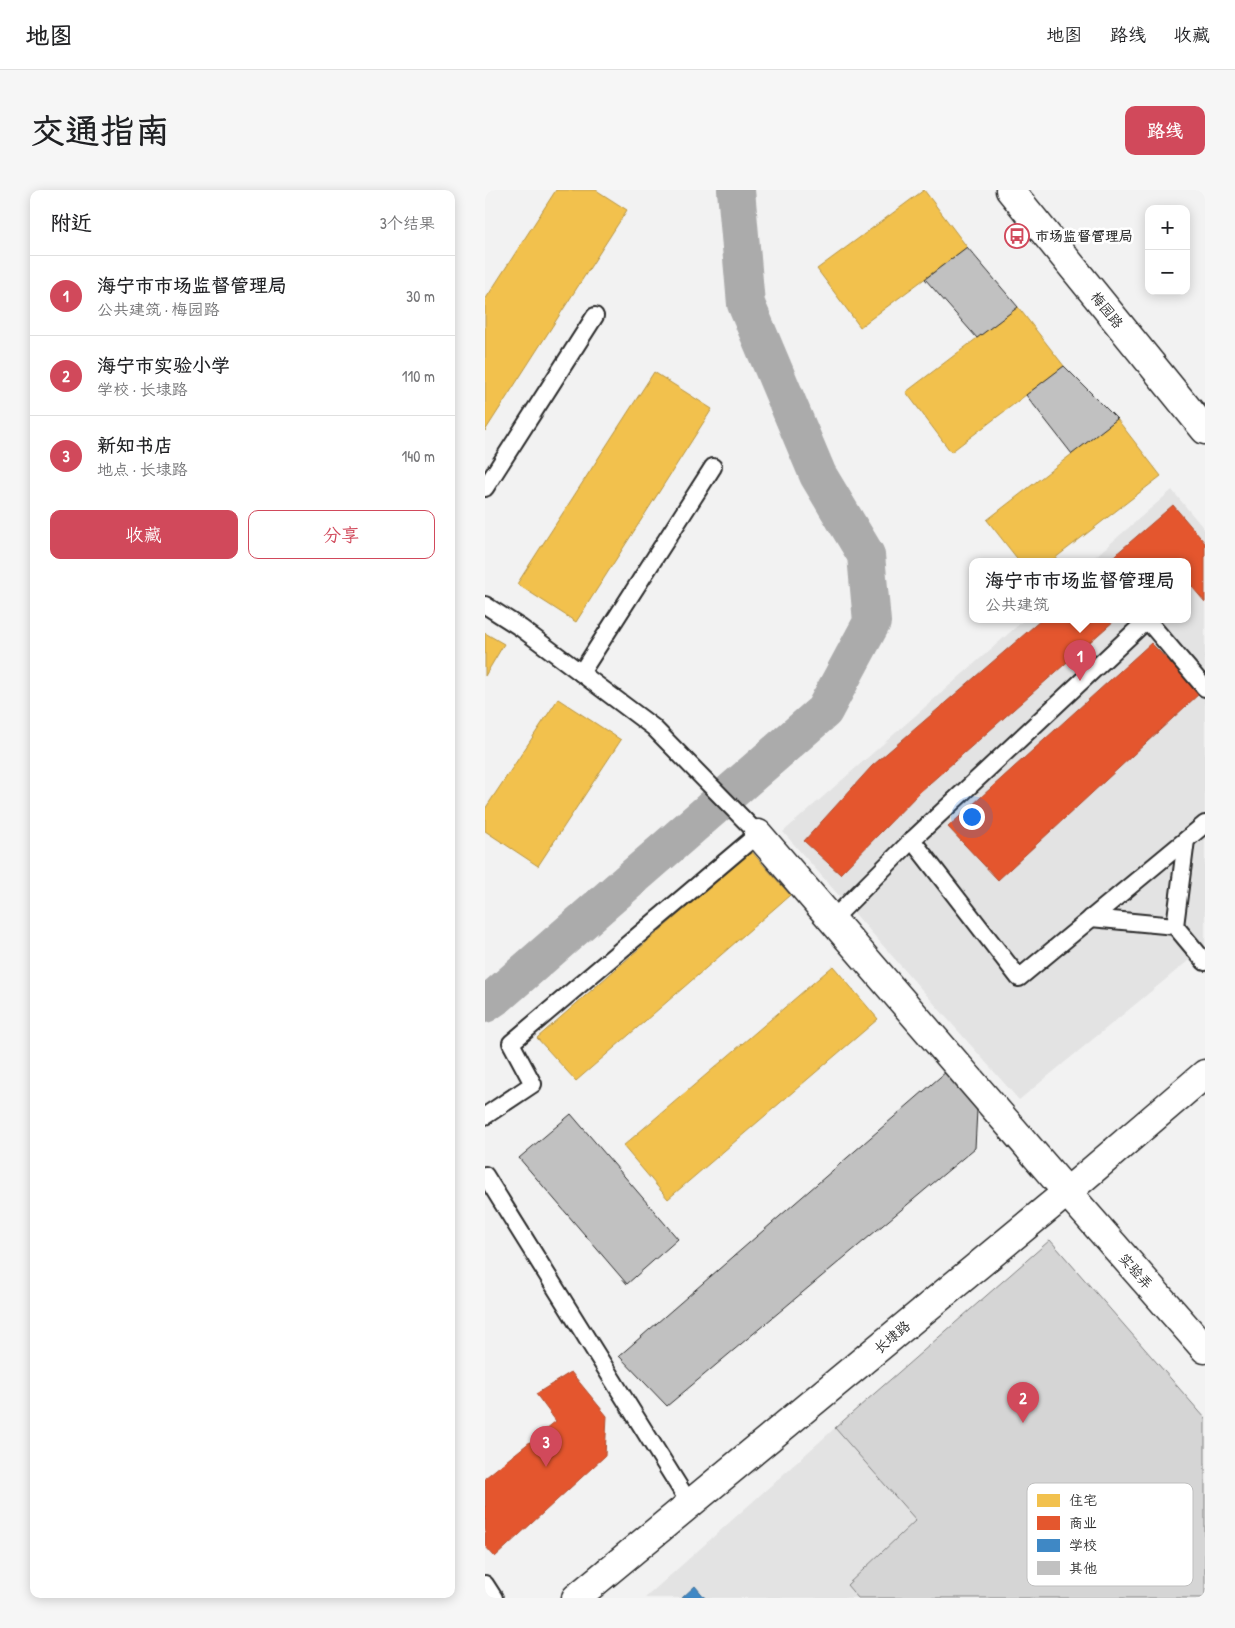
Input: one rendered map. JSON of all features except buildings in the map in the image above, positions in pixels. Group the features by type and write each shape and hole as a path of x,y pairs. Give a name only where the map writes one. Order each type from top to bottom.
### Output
{"street":[{"name":"梅园路","path":"1010,190 1205,430"},
{"name":"实验弄","path":"758,834 1205,1350"},
{"name":"长埭路","path":"576,1598 1067,1192 1205,1074"}],"lane":[{"path":"485,488 595,316"},
{"path":"581,673 713,467"},
{"path":"485,605 521,628 653,726 758,834 511,1042 533,1084 485,1116"},
{"path":"832,920 912,840 1144,623"},
{"path":"1150,623 1205,688"},
{"path":"912,840 1019,978 1205,824"},
{"path":"1175,926 1186,840"},
{"path":"1091,918 1175,926 1205,962"},
{"path":"485,1175 690,1504"},
{"path":"485,1584 494,1598"}],"shaded area":[{"path":"1172,490 1205,530 1205,947 1019,1100 783,832 1021,623 1191,623 1191,558 1094,558"},
{"path":"1050,1240 1205,1418 1205,1598 645,1598 835,1428"},
{"path":"1050,1240 1205,1418 1205,1598 858,1598 847,1585 916,1520 835,1428"}],"waterway":[{"path":"485,1004 498,995 824,711 872,622 866,555 818,475 746,304 736,190"}],"place":[{"name":"市场监督管理局","path":"1017,236"},
{"name":"海宁市市场监督管理局","path":"1080,681"},
{"name":"海宁市实验小学","path":"1023,1423"},
{"name":"新知书店","path":"546,1467"}]}
